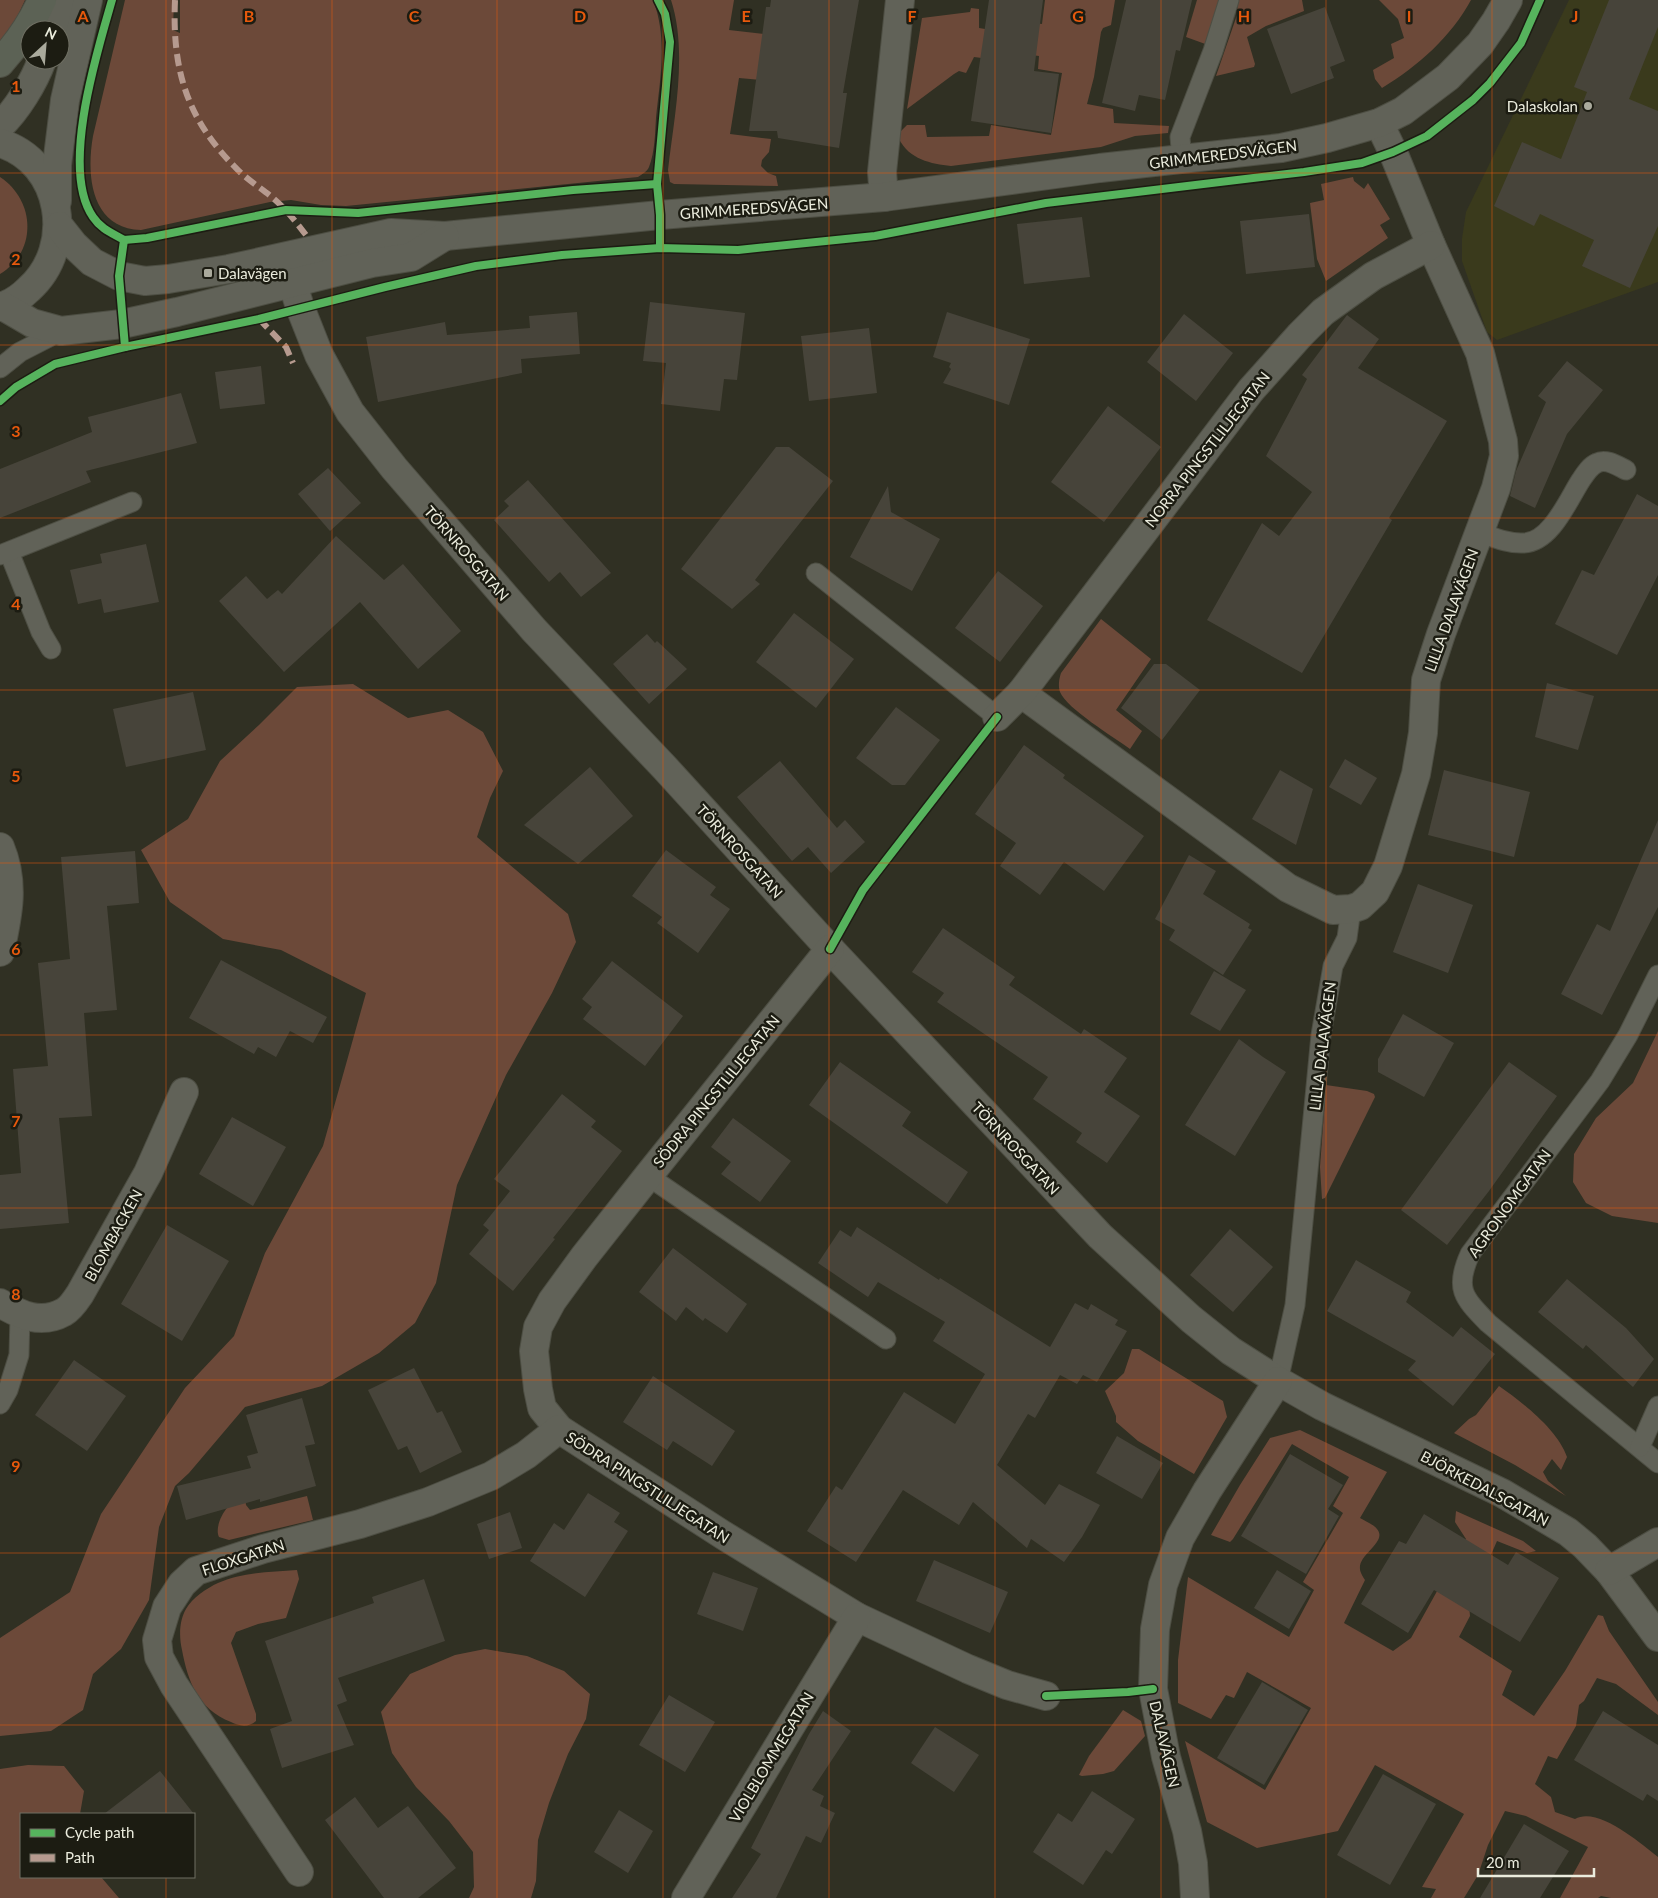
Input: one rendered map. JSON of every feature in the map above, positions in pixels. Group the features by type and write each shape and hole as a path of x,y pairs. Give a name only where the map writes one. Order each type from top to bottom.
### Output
{"highway":[{"path":"0,63 36,13 42,0"}],"street":[{"path":"58,20 66,0"},
{"path":"58,215 57,165 65,100 88,0"},
{"path":"884,198 882,172 900,0"},
{"name":"GRIMMEREDSVÄGEN","path":"0,143 24,155 38,169 49,186 58,215 74,245 92,262 119,276 145,281 222,270 391,233 445,236 660,215 884,198 1100,168 1281,148 1327,138 1379,123 1403,111 1448,77 1480,44 1508,0"},
{"path":"0,126 13,110 38,70"},
{"name":"LILLA DALAVÄGEN","path":"1351,909 1360,906 1375,892 1388,866 1416,774 1423,733 1426,680 1504,456 1503,441 1480,352 1431,245 1393,152 1379,123"},
{"name":"GRIMMEREDSVÄGEN","path":"2,306 22,296 37,283 49,265 54,253 58,215"},
{"name":"GRIMMEREDSVÄGEN","path":"2,306 32,323 61,331 122,324 372,263 411,257 445,236"},
{"name":"NORRA PINGSTLILJEGATAN","path":"996,717 1020,693 1250,390 1300,335 1324,312 1373,276 1431,245"},
{"name":"TÖRNROSGATAN","path":"284,256 300,307 319,354 350,412 394,468 534,630 1100,1236 1191,1320 1231,1351 1278,1381"},
{"path":"1020,693 1288,888 1333,910 1351,909"},
{"path":"0,848 6,862 10,893 0,952"},
{"name":"SÖDRA PINGSTLILJEGATAN","path":"830,949 648,1176 552,1301 538,1327 534,1351 542,1408 559,1429 722,1535 856,1617 968,1669 1007,1685 1046,1696"},
{"name":"BLOMBACKEN","path":"10,1309 34,1318 49,1317 66,1312 80,1294 148,1173 184,1092"},
{"name":"BJÖRKEDALSGATAN","path":"1278,1381 1322,1406 1502,1493 1568,1532 1585,1546 1609,1571 1658,1637"},
{"name":"DALAVÄGEN","path":"1195,1898 1193,1863 1187,1831 1166,1757 1153,1689 1155,1629 1163,1585 1180,1538 1207,1491 1278,1381"},
{"name":"FLOXGATAN","path":"299,1872 174,1685 159,1657 157,1640 167,1607 182,1584 196,1571 263,1549 360,1524 428,1502 491,1476 526,1455 559,1429"},
{"path":"1609,1571 1658,1542"},
{"name":"VIOLBLOMMEGATAN","path":"686,1898 856,1617"}],"lane":[{"path":"1182,160 1180,137 1213,51 1229,0"},
{"path":"0,368 20,352 61,331"},
{"name":"LILLA DALAVÄGEN","path":"1479,532 1508,542 1525,543 1540,539 1551,529 1588,470 1598,462 1609,462 1626,470"},
{"path":"51,649 5,554 132,502"},
{"name":"NORRA PINGSTLILJEGATAN","path":"816,573 996,717"},
{"name":"LILLA DALAVÄGEN","path":"1278,1381 1295,1305 1321,1035 1333,966 1347,938 1351,909"},
{"name":"AGRONOMGATAN","path":"1658,975 1628,1035 1600,1081 1470,1254 1461,1284 1468,1302 1488,1323 1658,1463"},
{"path":"648,1176 886,1340"},
{"path":"0,1404 8,1390 19,1355 10,1309"},
{"path":"1640,1448 1658,1406"}],"shaded area":[{"path":"0,0 25,0 13,26 0,41"},
{"path":"125,0 174,0 173,30 180,33 180,0 653,0 658,14 662,59 651,161 647,170 638,177 346,206 321,205 291,200 270,202 141,230 124,227 111,220 102,210 96,197 92,183 91,151"},
{"path":"671,0 734,0 729,30 798,38 785,82 739,78 730,134 771,139 769,152 762,160 761,166 768,173 776,176 778,186 674,184 670,182 668,170 676,107 679,63 679,41"},
{"path":"1045,0 1115,0 1111,25 1103,28 1101,32 1094,77 1087,104 1113,109 1114,123 1169,126 1168,133 1135,136 1101,147 951,166 928,162 915,156 903,146 899,139 901,131 907,125 925,125 927,137 989,136 991,125 1051,135 1062,73 1038,69 1039,56 1016,53 1013,62 974,57 966,73 959,71 954,74 907,109 922,18 970,12 971,8 979,9 979,28 1032,37 1034,23 1042,24"},
{"path":"1197,0 1220,0 1208,45 1186,37"},
{"path":"1238,0 1302,0 1304,11 1266,26 1247,37 1255,64 1254,67 1216,76 1237,15"},
{"path":"1379,0 1471,0 1454,26 1432,50 1382,88 1375,79 1373,70 1394,58 1391,44 1404,38 1398,19"},
{"name":"Dalaskolan","path":"1569,0 1658,0 1658,282 1497,340 1487,332 1462,261 1462,239 1466,212"},
{"path":"0,177 12,187 20,199 25,212 27,226 26,239 21,252 12,264 0,274"},
{"path":"1353,177 1354,181 1364,189 1368,183 1390,219 1380,225 1388,238 1326,281 1317,259 1310,203 1324,200 1321,184"},
{"path":"1101,619 1151,659 1116,710 1142,731 1130,749 1081,714 1064,699 1059,690 1061,673"},
{"path":"353,684 408,718 448,710 483,732 503,771 490,798 477,837 568,914 576,942 552,993 506,1075 457,1185 436,1283 415,1323 379,1353 322,1386 245,1407 189,1473 175,1486 159,1527 149,1600 121,1649 93,1674 83,1710 51,1731 0,1736 0,1638 70,1592 101,1514 185,1388 234,1336 265,1253 323,1146 366,993 281,950 223,939 170,902 141,850 188,819 220,761 297,687"},
{"path":"1658,1031 1658,1223 1612,1216 1586,1203 1573,1182 1574,1154 1596,1118 1633,1083"},
{"path":"1326,1085 1367,1091 1374,1094 1375,1097 1325,1198 1322,1199 1320,1167"},
{"path":"1132,1349 1139,1349 1223,1401 1227,1417 1194,1474 1138,1441 1116,1422 1116,1416 1105,1391 1124,1373"},
{"path":"1499,1386 1538,1417 1556,1437 1567,1457 1561,1470 1552,1459 1543,1472 1548,1481 1566,1496 1515,1465 1454,1433 1476,1415"},
{"path":"1300,1430 1387,1472 1360,1518 1377,1529 1379,1539 1363,1558 1360,1570 1365,1580 1344,1623 1393,1651 1411,1638 1466,1539 1455,1522 1456,1511 1523,1541 1536,1551 1527,1553 1497,1541 1469,1605 1470,1616 1459,1637 1512,1671 1502,1695 1534,1716 1565,1671 1598,1615 1603,1616 1609,1631 1658,1702 1658,1715 1616,1684 1597,1678 1584,1701 1579,1705 1576,1726 1557,1759 1548,1756 1535,1784 1551,1797 1555,1812 1575,1819 1584,1816 1595,1817 1607,1822 1630,1835 1658,1857 1658,1898 1611,1898 1601,1896 1598,1898 1560,1898 1588,1847 1526,1816 1505,1811 1488,1845 1478,1875 1464,1898 1431,1898 1436,1889 1422,1887 1464,1814 1375,1765 1338,1831 1257,1848 1207,1822 1185,1741 1265,1790 1311,1708 1247,1672 1234,1698 1226,1695 1211,1719 1178,1703 1178,1660 1188,1577 1289,1637 1314,1590 1303,1582 1343,1513 1333,1506 1349,1477 1292,1444 1233,1539 1230,1542 1211,1535 1270,1438"},
{"path":"307,1496 313,1520 229,1540 219,1537 218,1526 225,1511 245,1497 246,1505 250,1510"},
{"path":"297,1570 299,1579 286,1618 258,1624 236,1632 231,1643 256,1714 256,1721 250,1725 243,1726 234,1723 210,1710 196,1693 191,1683 184,1662 180,1640 180,1629 184,1614 192,1601 200,1594 227,1579 257,1573"},
{"path":"485,1649 527,1656 564,1671 590,1694 586,1719 568,1754 549,1803 538,1840 536,1881 531,1898 469,1898 474,1887 473,1852 449,1821 416,1787 392,1753 381,1712 410,1674 455,1655"},
{"path":"1123,1710 1141,1721 1145,1736 1114,1771 1103,1774 1079,1775 1089,1756"},
{"path":"28,1765 64,1766 84,1791 80,1813 20,1813 20,1878 102,1878 119,1898 0,1898 0,1769"}],"building":[{"path":"771,0 859,0 843,93 847,93 839,148 778,138 777,131 749,131 766,7 770,7"},
{"path":"989,0 1043,0 1034,71 1059,74 1051,133 971,121"},
{"path":"1126,0 1192,0 1180,51 1176,50 1165,100 1139,95 1135,111 1102,103"},
{"path":"1609,0 1658,0 1658,27 1629,99 1658,111 1658,226 1630,288 1582,266 1594,240 1540,214 1534,226 1494,206 1522,142 1561,159 1587,92 1574,87"},
{"path":"1325,7 1345,61 1330,67 1334,78 1291,94 1267,29"},
{"path":"1309,214 1315,267 1246,274 1240,221"},
{"path":"1082,217 1090,277 1024,284 1017,224"},
{"path":"650,302 745,313 737,380 724,379 720,411 661,404 666,363 643,361"},
{"path":"577,312 580,354 521,359 522,373 378,402 366,337 445,322 447,335 530,328 529,316"},
{"path":"947,312 1030,339 1009,405 943,383 951,369 949,367 951,363 933,357"},
{"path":"1184,314 1233,353 1196,401 1147,362"},
{"path":"1347,315 1379,339 1358,368 1447,421 1389,518 1392,520 1302,673 1207,620 1262,523 1279,536 1312,492 1266,456 1307,379 1302,375"},
{"path":"869,328 877,393 809,401 801,336"},
{"path":"1567,361 1603,390 1567,434 1535,508 1510,496 1516,471 1546,402 1538,396"},
{"path":"261,366 265,404 220,409 215,372"},
{"path":"181,393 197,443 86,471 91,482 0,518 0,469 92,432 88,417"},
{"path":"1108,406 1161,447 1104,522 1051,482"},
{"path":"776,447 789,447 833,481 755,580 760,584 732,609 681,569"},
{"path":"328,468 361,503 330,531 298,494"},
{"path":"528,480 611,573 581,597 560,572 549,582 494,520 509,506 504,501"},
{"path":"888,486 891,512 940,539 912,591 850,557"},
{"path":"1637,494 1658,506 1658,575 1617,655 1555,624 1582,570 1594,575"},
{"path":"336,536 384,580 403,564 461,631 418,669 360,602 284,672 219,601 246,576 267,599 278,590 282,594"},
{"path":"146,544 159,602 104,613 101,599 78,604 70,570 102,563 100,554"},
{"path":"998,571 1043,606 1000,662 955,628"},
{"path":"794,613 854,659 816,708 756,662"},
{"path":"647,634 655,643 657,641 687,669 649,704 613,664"},
{"path":"1154,664 1166,664 1200,690 1162,740 1121,708"},
{"path":"1547,683 1594,696 1578,750 1535,737"},
{"path":"193,692 206,750 126,767 113,709"},
{"path":"896,707 940,740 905,785 892,785 856,758"},
{"path":"1024,745 1065,775 1063,778 1144,836 1104,891 1064,862 1040,895 1000,866 1016,843 975,814"},
{"path":"1345,759 1377,778 1361,805 1329,787"},
{"path":"780,761 837,828 845,820 865,842 831,873 808,847 792,861 737,797"},
{"path":"590,767 633,816 578,864 524,825"},
{"path":"1280,770 1313,789 1296,845 1252,819"},
{"path":"1444,770 1530,792 1514,857 1428,835"},
{"path":"1658,820 1658,907 1602,1015 1561,994 1597,924 1610,931"},
{"path":"666,850 716,887 710,895 730,909 698,953 657,923 662,917 632,896"},
{"path":"135,851 139,903 107,906 117,1010 84,1013 92,1116 59,1118 69,1223 0,1229 0,1175 21,1173 13,1069 48,1066 38,963 70,959 61,857"},
{"path":"1189,855 1216,871 1203,894 1250,924 1248,928 1252,930 1223,975 1169,940 1175,930 1155,919"},
{"path":"1418,884 1473,905 1448,973 1393,952"},
{"path":"943,928 1015,977 1009,985 1081,1034 1084,1029 1127,1058 1104,1092 1140,1116 1107,1163 1076,1142 1082,1133 1033,1099 1048,1077 937,1002 944,993 912,972"},
{"path":"221,960 327,1017 313,1043 290,1031 276,1057 258,1047 254,1054 189,1018"},
{"path":"612,961 683,1016 645,1066 583,1019 592,1007 582,999"},
{"path":"1214,971 1246,990 1220,1031 1190,1014"},
{"path":"1403,1014 1454,1043 1424,1097 1378,1072 1378,1059"},
{"path":"1239,1039 1286,1072 1235,1156 1185,1125"},
{"path":"840,1062 911,1112 902,1126 968,1172 947,1204 809,1105"},
{"path":"1509,1062 1557,1096 1489,1191 1447,1245 1401,1210"},
{"path":"562,1094 596,1121 591,1127 622,1151 513,1291 469,1254 489,1230 483,1225 510,1191 494,1179"},
{"path":"232,1117 286,1147 253,1206 199,1174"},
{"path":"733,1118 791,1161 760,1202 721,1174 731,1162 711,1147"},
{"path":"167,1225 229,1261 182,1341 121,1304"},
{"path":"857,1227 939,1280 940,1278 1050,1347 1075,1303 1088,1310 1091,1304 1118,1320 1115,1325 1127,1331 1097,1382 1083,1375 1077,1384 1060,1375 1035,1418 1028,1414 997,1465 1045,1505 1059,1484 1100,1505 1082,1537 1064,1562 1031,1539 1027,1548 973,1502 959,1525 903,1490 856,1562 807,1531 836,1486 842,1490 904,1392 955,1424 985,1374 933,1341 945,1322 878,1282 868,1297 818,1263 840,1230 851,1237"},
{"path":"1230,1229 1273,1267 1233,1312 1190,1275"},
{"path":"673,1248 747,1304 727,1333 705,1318 703,1321 686,1307 676,1321 639,1292"},
{"path":"1356,1260 1411,1292 1406,1302 1453,1337 1461,1327 1495,1354 1453,1406 1408,1370 1416,1361 1327,1311"},
{"path":"1567,1279 1626,1328 1654,1359 1633,1387 1586,1345 1583,1349 1538,1312"},
{"path":"74,1360 126,1396 87,1451 35,1415"},
{"path":"414,1368 437,1413 442,1411 462,1452 420,1473 407,1446 398,1450 368,1390"},
{"path":"653,1376 735,1431 712,1466 673,1441 667,1450 623,1422"},
{"path":"302,1398 315,1444 305,1446 316,1486 260,1502 260,1499 186,1520 177,1486 251,1468 247,1456 258,1453 246,1415"},
{"path":"1117,1436 1163,1463 1142,1499 1096,1473"},
{"path":"1290,1454 1343,1485 1328,1509 1339,1516 1306,1574 1241,1536"},
{"path":"588,1493 620,1513 614,1522 628,1531 585,1597 530,1561 554,1523 564,1530"},
{"path":"510,1512 522,1548 489,1559 477,1524"},
{"path":"1424,1514 1508,1565 1516,1552 1559,1578 1520,1642 1434,1590 1408,1633 1361,1604 1399,1541 1406,1544"},
{"path":"934,1560 1008,1592 990,1633 916,1601"},
{"path":"1277,1570 1311,1591 1289,1629 1254,1608"},
{"path":"713,1572 758,1588 743,1631 697,1614"},
{"path":"424,1579 445,1641 338,1678 347,1701 337,1705 354,1745 282,1768 270,1729 292,1721 265,1641 374,1603 372,1597"},
{"path":"1262,1682 1308,1710 1264,1785 1217,1758"},
{"path":"669,1695 715,1722 685,1772 639,1745"},
{"path":"823,1711 851,1731 812,1790 824,1796 820,1806 835,1813 821,1843 806,1836 776,1898 732,1898 761,1854 751,1848 809,1734"},
{"path":"1603,1711 1658,1745 1658,1801 1647,1794 1643,1801 1574,1760"},
{"path":"935,1727 979,1755 954,1792 911,1763"},
{"path":"160,1771 193,1813 105,1813"},
{"path":"1383,1774 1436,1804 1390,1885 1337,1855"},
{"path":"1092,1791 1135,1819 1112,1854 1106,1850 1083,1885 1033,1852 1058,1813 1072,1822"},
{"path":"355,1797 378,1828 408,1806 456,1868 418,1898 384,1898 325,1820"},
{"path":"619,1810 653,1831 628,1873 594,1852"},
{"path":"1524,1824 1569,1851 1540,1898 1480,1898"}],"marked path":[{"path":"175,0 176,48 180,70 194,111 218,149 239,171 273,198 295,220 306,235"},
{"path":"259,319 286,347 293,363"}],"cycle path":[{"path":"0,401 16,387 55,364 125,347 119,276 124,240 103,228 93,217 84,196 80,171 84,110 112,0"},
{"path":"658,0 665,14 670,42 657,184 660,215 660,248"},
{"path":"125,347 259,319 476,266 562,255 660,248 738,250 875,236 1046,203 1304,172 1362,163 1393,152 1427,136 1473,100 1490,83 1521,43 1540,0"},
{"path":"124,240 147,238 286,210 358,213 573,190 657,184"},
{"path":"830,949 863,890 997,717"},
{"path":"1046,1696 1153,1689"}],"place":[{"name":"Dalaskolan","path":"1588,106"},
{"name":"Dalavägen","path":"208,273"}]}
